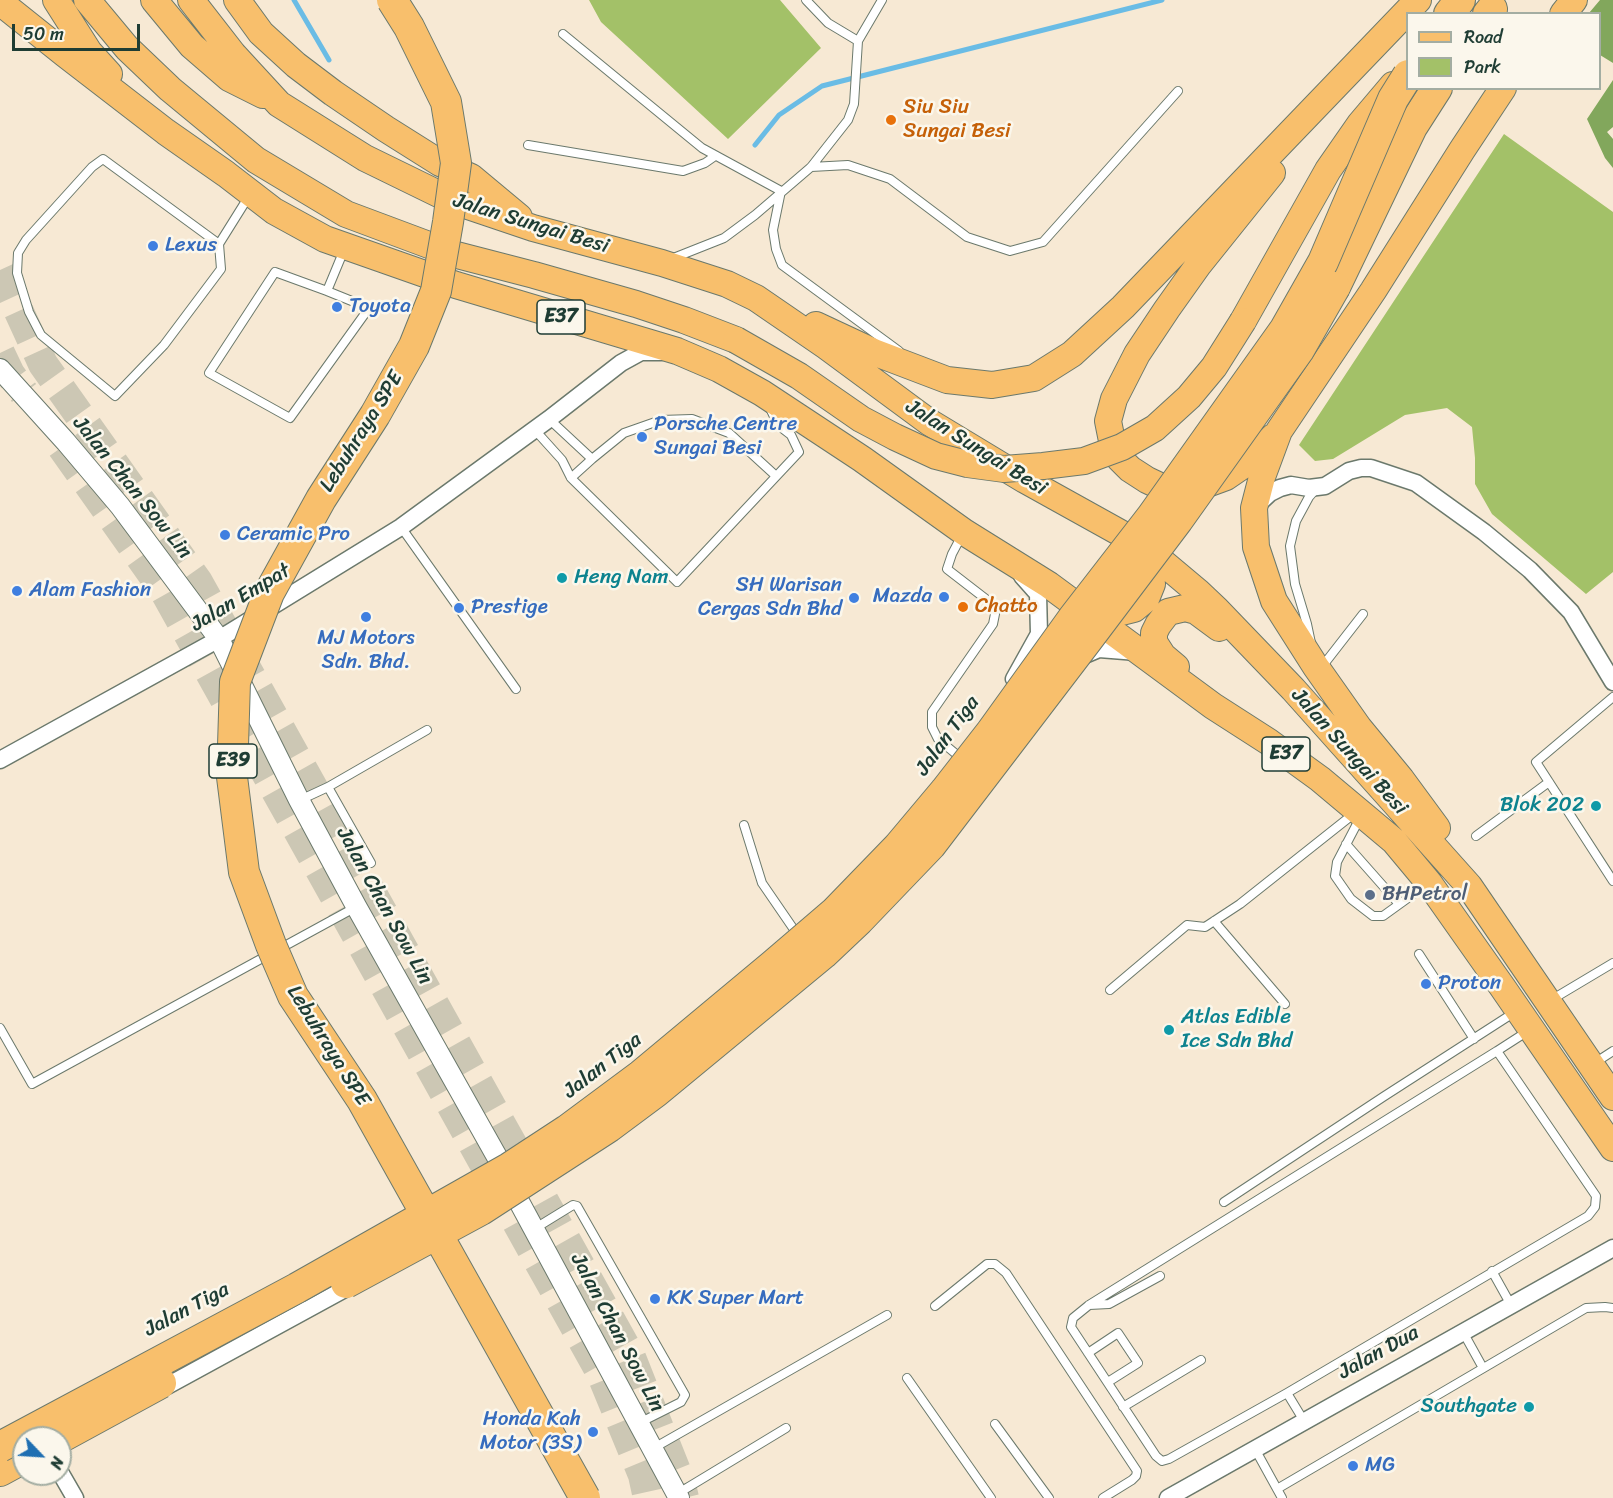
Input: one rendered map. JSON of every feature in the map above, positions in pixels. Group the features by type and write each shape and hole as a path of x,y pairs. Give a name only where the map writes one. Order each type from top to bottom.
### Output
{"highway":[{"name":"Lebuhraya SPE","path":"378,0 399,34 430,111 442,165 437,219 408,340 311,497 259,590 226,678 222,779 232,871 254,946 285,1006 353,1107 567,1498"},
{"name":"Lebuhraya SPE","path":"392,0 409,27 446,102 456,163 446,234 436,291 414,346 375,415 321,499 269,593 235,682 232,777 244,872 293,996 362,1100 585,1498"},
{"path":"1451,12 1460,0"},
{"path":"0,1447 297,1288 509,1168 567,1130 641,1075 835,912 898,846 978,748 1073,618 1152,516 1285,329 1323,262 1393,99 1406,77"},
{"path":"72,1432 482,1210 524,1184 609,1127 656,1092 822,954 859,920 931,845 1178,520 1299,350 1335,287 1412,127 1436,90"}],"main road":[{"name":"E37","path":"56,0 88,52 166,132"},
{"path":"87,0 127,48 170,89 256,160 346,214 453,254 636,304 736,340 799,376 861,419 895,437 936,456 967,464 1004,469 1084,461 1122,447 1155,428 1189,397 1214,367 1243,321 1328,170 1360,124 1406,70"},
{"path":"154,0 192,46 229,78 279,104"},
{"name":"Jalan Sungai Besi","path":"191,0 233,54 279,104 365,158 453,201 533,228 662,263 727,284 756,298 929,422 1025,480 1142,545 1217,610 1311,709 1469,886 1548,1002 1603,1058 1613,1097"},
{"path":"237,0 261,33 296,65 412,146 440,163 471,177 533,228"},
{"path":"1407,12 1418,0"},
{"path":"1565,12 1574,0"},
{"path":"0,2 166,132"},
{"path":"1469,12 1489,6"},
{"path":"756,298 876,352 947,380 992,386 1034,378 1072,354 1123,308 1406,13"},
{"path":"1275,440 1226,477 1189,489 1166,489 1130,470 1119,458 1112,441 1108,421 1114,399 1137,354 1192,273 1376,44"},
{"path":"1469,886 1444,837 1359,728 1274,601 1256,547 1254,508 1275,440 1502,90"},
{"name":"Jalan Sungai Besi","path":"166,132 274,211 325,239 456,285 677,351 719,369 762,393 862,459 964,532 1049,585 1213,706 1269,742 1320,779 1394,842 1429,883 1613,1149"},
{"path":"862,459 1116,610 1128,612 1141,604 1150,592 1152,584 1148,570 1133,556 1025,480"},
{"path":"1269,742 1163,656 1154,642 1154,633 1168,612 1185,608 1206,617 1311,709"}],"street":[{"name":"Jalan Empat","path":"0,760 219,639 401,527 549,419 621,363 640,352 677,351"},
{"name":"Jalan Chan Sow Lin","path":"2,373 66,442 120,506 219,639 299,800 501,1164 516,1196 678,1496"},
{"path":"1275,440 1278,470 1291,485"},
{"path":"1254,508 1270,493 1291,485 1317,488 1325,486 1349,471 1361,468 1371,468 1416,483 1484,532 1530,570 1570,612 1612,679"},
{"name":"Jalan Tiga","path":"0,1437 501,1164 605,1096 738,986 833,902 885,848 962,759 986,726 1039,634 1038,594 1005,558"},
{"path":"72,1437 516,1196 590,1149 649,1107 734,1040 859,930 893,895 956,822 1078,658 1099,649 1141,652"},
{"name":"Jalan Dua","path":"1167,1498 1613,1248"},
{"path":"30,1420 34,1426"}],"lane":[{"path":"806,0 828,23 858,40"},
{"path":"662,263 724,238 811,167 848,120 854,104 858,40 882,0"},
{"path":"562,34 702,148 781,191"},
{"path":"811,167 848,165 890,179 967,237 1010,251 1043,242 1178,91"},
{"path":"528,145 682,171 705,163 715,156"},
{"path":"219,244 103,159 92,167 26,240 18,253 17,273 29,312 42,335 115,396 164,345 221,268 219,244 251,193"},
{"path":"781,191 773,230 776,249 782,265 929,373"},
{"path":"327,291 345,246"},
{"path":"275,272 327,291 369,308 290,418 209,373 275,272"},
{"path":"534,429 562,460 571,478 677,582 799,452 791,435 778,425 762,393"},
{"path":"549,419 592,459"},
{"path":"571,478 624,433 661,420 692,419 729,433 776,476"},
{"path":"1317,488 1296,521 1290,546 1295,584 1317,668"},
{"path":"401,527 516,689"},
{"path":"962,759 938,739 932,727 932,712 993,624 995,614 991,603 948,571 952,554 964,532"},
{"path":"1317,668 1363,614"},
{"path":"1613,697 1536,762 1613,881"},
{"path":"299,800 328,787 427,730"},
{"path":"1476,836 1549,782"},
{"path":"328,787 371,863"},
{"path":"1360,812 1337,862 1335,876 1351,899 1373,916 1383,916 1429,883"},
{"path":"1110,990 1187,925 1205,927 1240,904 1360,812"},
{"path":"744,825 762,883 797,934"},
{"path":"1346,844 1399,904"},
{"path":"0,1028 32,1084 356,906"},
{"path":"1214,921 1285,1004"},
{"path":"1419,954 1474,1039"},
{"path":"1548,1002 1613,963"},
{"path":"1224,1202 1474,1039 1525,1020"},
{"path":"1497,1051 1596,1196 1595,1207 1588,1216 1287,1393 1162,1461 1156,1456 1071,1327 1073,1318 1089,1305 1497,1051 1525,1020"},
{"path":"534,1228 573,1205 577,1206 685,1395 681,1402 638,1423"},
{"path":"935,1306 987,1264 996,1264 1006,1272 1137,1472 1136,1476 1115,1495 1103,1498"},
{"path":"1492,1271 1510,1305"},
{"path":"1089,1305 1109,1304 1160,1276"},
{"path":"1277,1489 1586,1308 1613,1308"},
{"path":"652,1449 887,1315"},
{"path":"1463,1332 1483,1368"},
{"path":"1088,1353 1118,1333 1123,1340 1138,1363 1108,1382"},
{"path":"1123,1407 1201,1360"},
{"path":"907,1378 991,1498"},
{"path":"1287,1393 1304,1422"},
{"path":"995,1424 1049,1498"},
{"path":"678,1496 786,1428"},
{"path":"1256,1449 1282,1498"}],"green space":[{"path":"589,0 780,0 821,48 728,139 601,22"},
{"path":"1600,0 1613,0 1613,63 1601,56 1601,12 1590,12"},
{"path":"1613,80 1613,127 1607,132 1613,139 1613,168 1605,158 1587,119"},
{"path":"1504,134 1613,212 1613,572 1586,594 1492,514 1475,484 1472,427 1447,408 1405,415 1333,459 1315,461 1299,445"}],"waterway":[{"path":"294,0 329,60"},
{"path":"755,145 779,115 822,86 1162,0"}],"tunnel":[{"path":"0,270 43,364 198,582 630,1355 680,1481 684,1498"},
{"path":"0,353 10,374 24,393"},
{"path":"62,447 165,592 601,1373 643,1475 648,1498"}],"place":[{"name":"Siu Siu Sungai Besi","path":"891,120"},
{"name":"Lexus","path":"153,246"},
{"name":"Toyota","path":"337,307"},
{"name":"Porsche Centre Sungai Besi","path":"642,437"},
{"name":"Ceramic Pro","path":"225,535"},
{"name":"Heng Nam","path":"562,578"},
{"name":"Alam Fashion","path":"17,591"},
{"name":"Mazda","path":"944,597"},
{"name":"SH Warisan Cergas Sdn Bhd","path":"854,598"},
{"name":"Chatto","path":"963,607"},
{"name":"Prestige","path":"459,608"},
{"name":"MJ Motors Sdn. Bhd.","path":"366,617"},
{"name":"Blok 202","path":"1596,806"},
{"name":"BHPetrol","path":"1370,895"},
{"name":"Proton","path":"1426,984"},
{"name":"Atlas Edible Ice Sdn Bhd","path":"1169,1030"},
{"name":"KK Super Mart","path":"655,1299"},
{"name":"Southgate","path":"1529,1407"},
{"name":"Honda Kah Motor (3S)","path":"593,1432"},
{"name":"MG","path":"1353,1466"}]}
